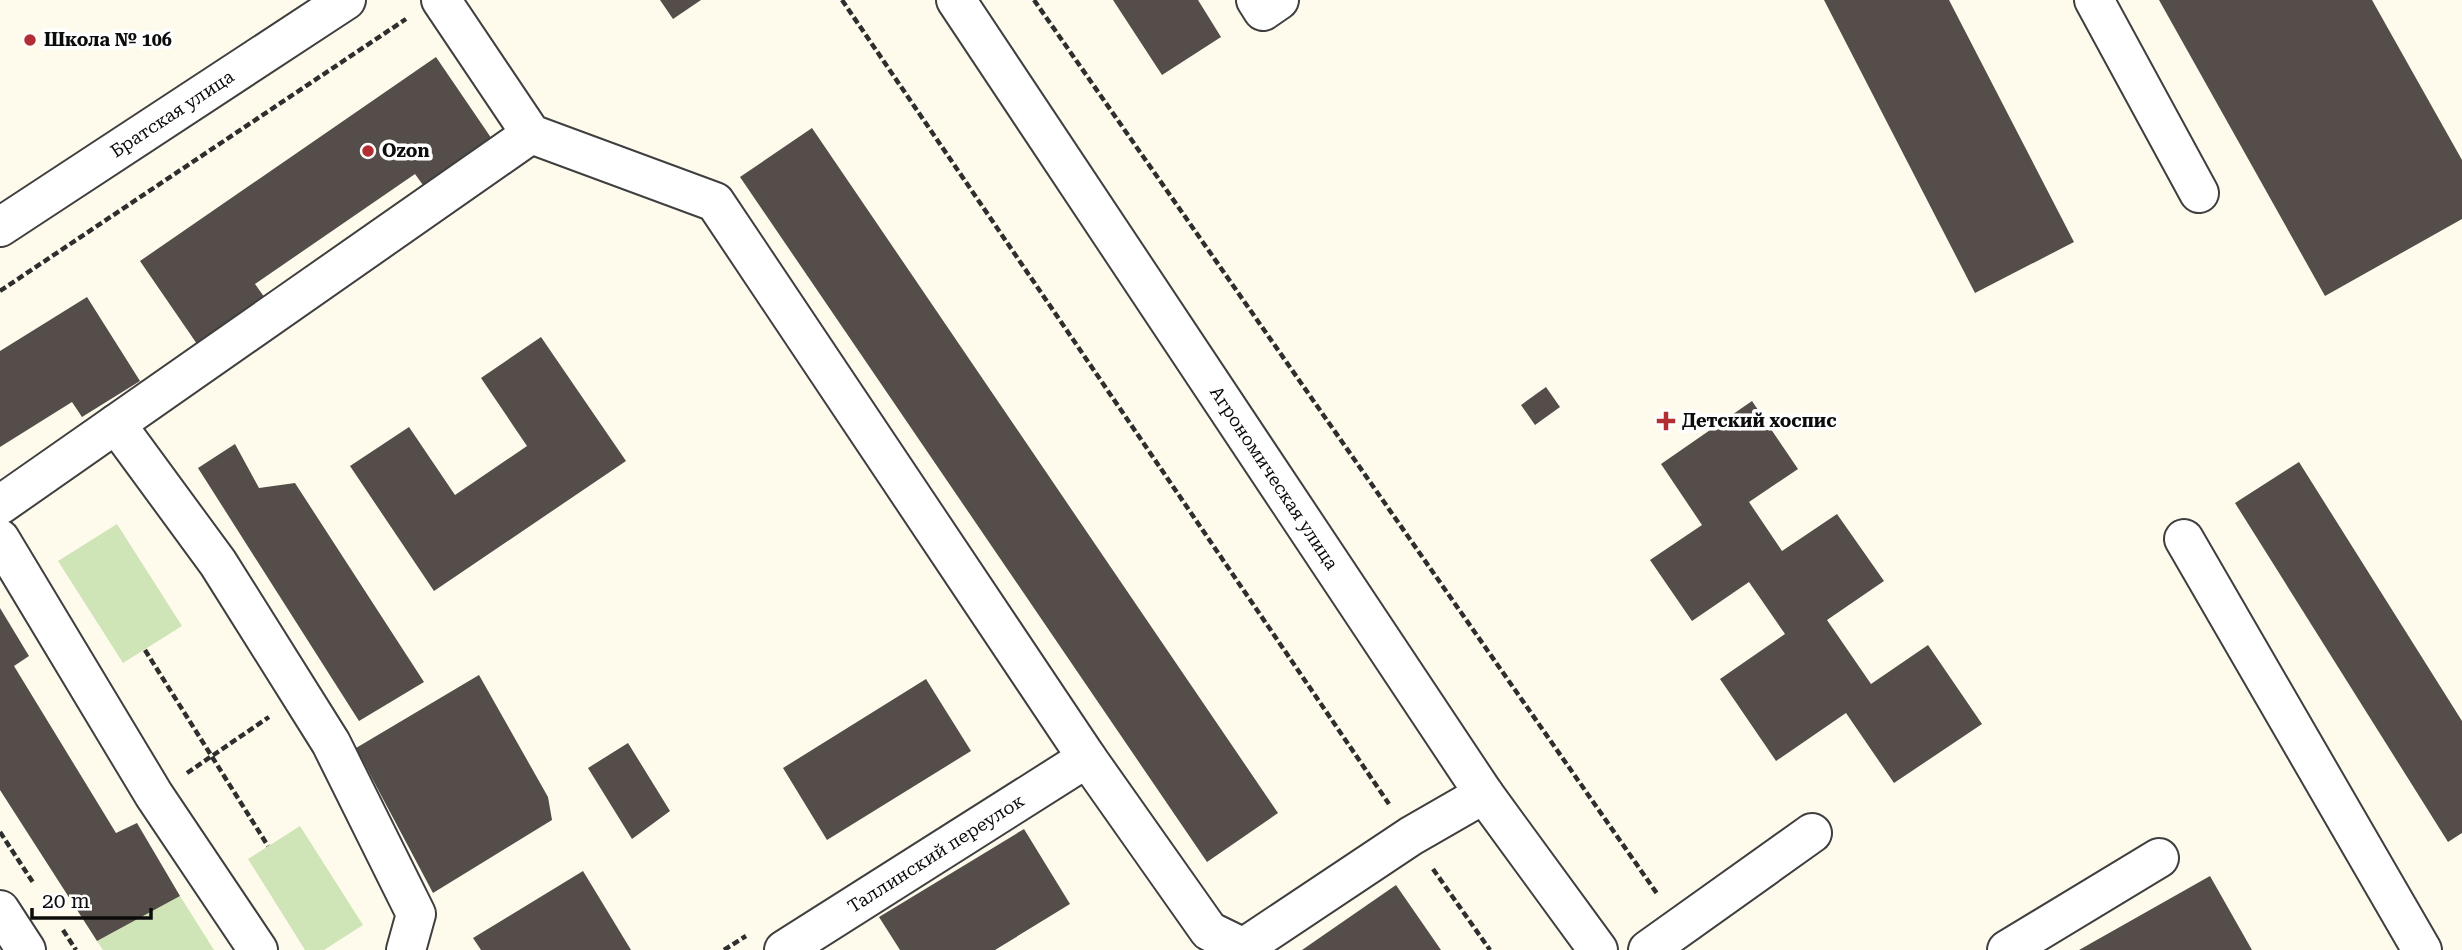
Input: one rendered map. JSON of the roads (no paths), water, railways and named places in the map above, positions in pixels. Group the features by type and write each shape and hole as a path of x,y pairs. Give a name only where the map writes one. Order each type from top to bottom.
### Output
{"street":[{"name":"Братская улица","path":"0,227 346,0"},
{"name":"Агрономическая улица","path":"956,0 1484,794 1598,950"},
{"path":"1256,0 1263,11 1279,0"},
{"path":"2094,0 2199,193"},
{"path":"427,8 531,134 715,202 1087,758 1209,931 1247,948 1411,836 1484,794"},
{"path":"0,505 531,134"},
{"path":"116,424 218,562 331,744 416,914 406,950"},
{"path":"0,539 154,795 257,950"},
{"path":"2184,539 2422,950"},
{"name":"Таллинский переулок","path":"785,950 1087,758"},
{"path":"1648,950 1812,832"},
{"path":"2007,950 2159,858"},
{"path":"0,910 26,950"}],"place":[{"name":"Школа № 106","path":"30,40"},
{"name":"Ozon","path":"368,151"},
{"name":"Детский хоспис","path":"1666,421"}]}
